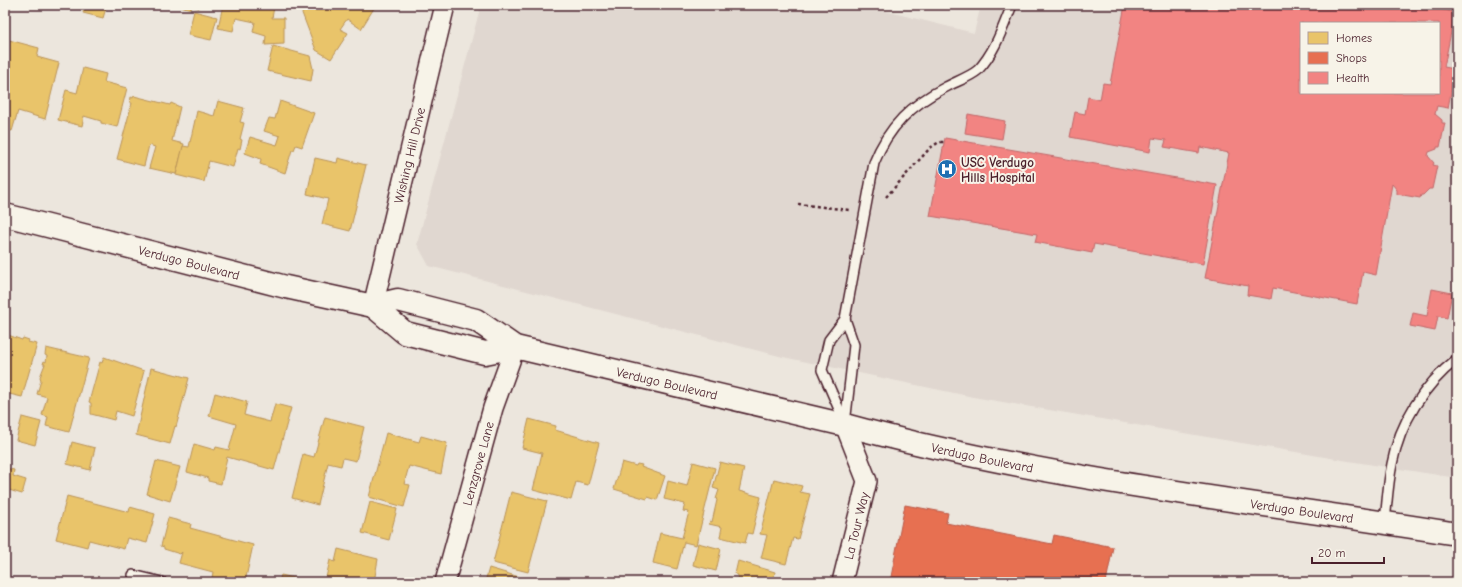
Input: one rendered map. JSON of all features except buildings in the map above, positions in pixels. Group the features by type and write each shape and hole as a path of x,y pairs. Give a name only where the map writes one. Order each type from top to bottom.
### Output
{"main road":[{"name":"Verdugo Boulevard","path":"5,215 286,287 373,306 398,300 476,320 515,347 845,425 888,437 1032,467 1457,534"},
{"name":"Verdugo Boulevard","path":"373,306 405,333 485,353 515,347"}],"street":[{"name":"Wishing Hill Drive","path":"373,306 445,5"},
{"name":"Lenzgrove Lane","path":"445,582 493,408 515,347"},
{"name":"La Tour Way","path":"842,582 867,481 845,425"}],"lane":[{"path":"845,425 822,370 829,340 844,320 874,163 881,144 894,126 923,99 977,71 990,56 1012,5"},
{"path":"844,320 854,345 845,425"},
{"path":"1385,522 1392,463 1404,428 1421,395 1445,368 1457,359"},
{"path":"133,575 162,582"}],"path":[{"path":"1452,69 1457,44"},
{"path":"1452,88 1457,88"},
{"path":"885,197 930,148 939,142 944,142"},
{"path":"798,204 852,210"}],"shaded area":[{"name":"USC Verdugo Hills Hospital","path":"481,5 861,5 974,33 981,5 1457,5 1457,478 1342,460 973,397 783,357 429,266 417,244"}],"place":[{"name":"USC Verdugo Hills Hospital","path":"947,169"}]}
